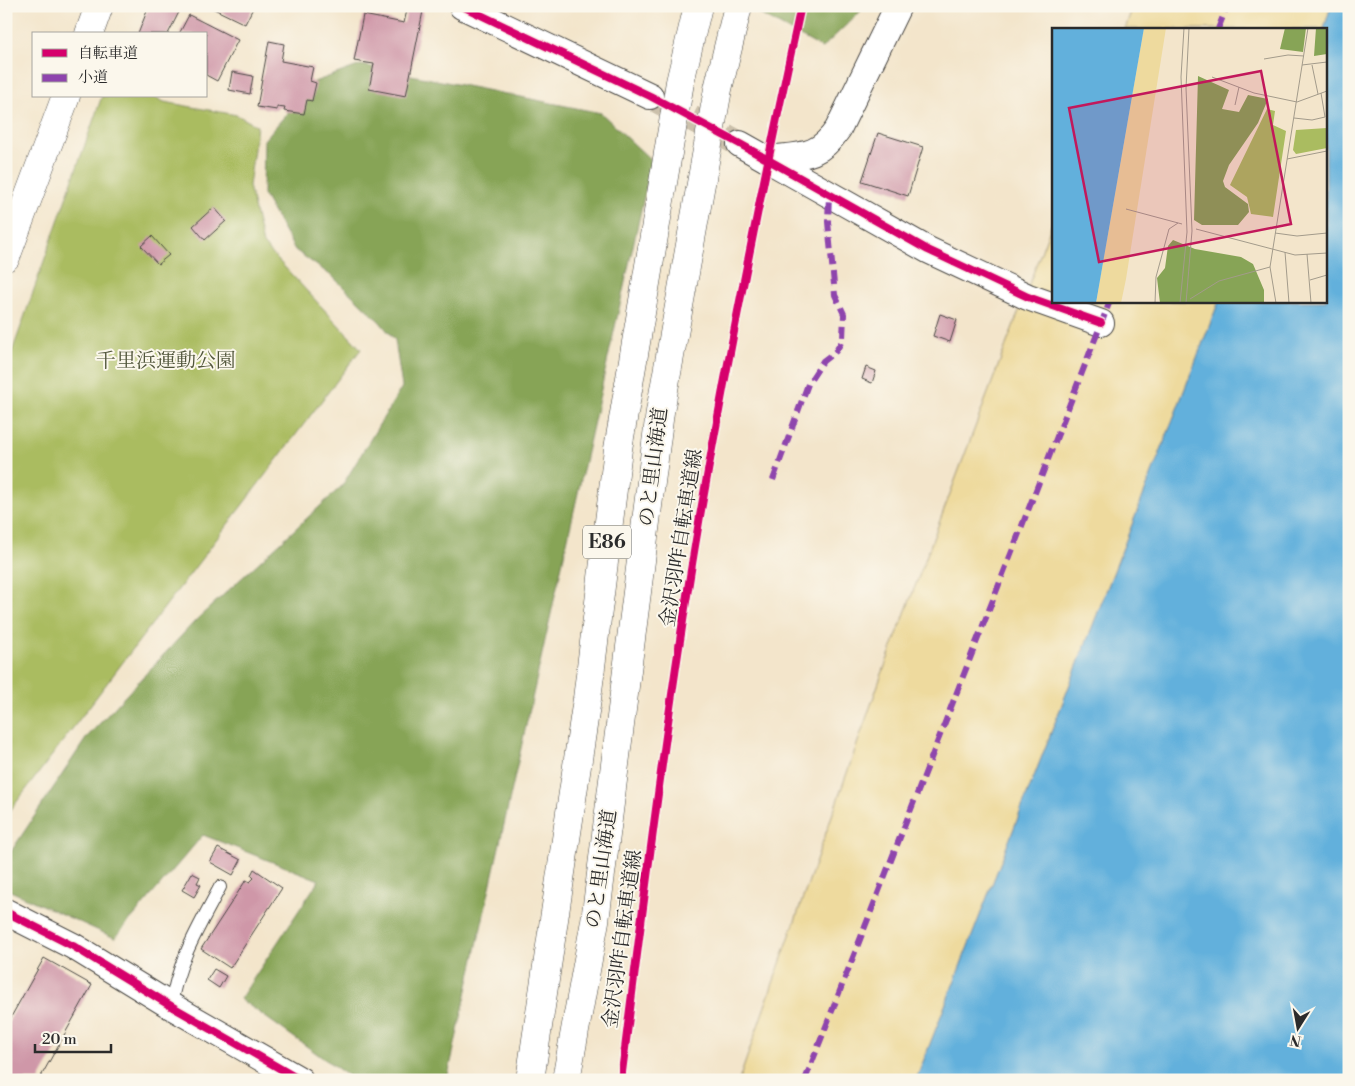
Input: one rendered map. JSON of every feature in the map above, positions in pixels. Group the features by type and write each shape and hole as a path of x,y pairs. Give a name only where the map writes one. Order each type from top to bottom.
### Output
{"main road":[{"path":"90,32 99,6"},
{"name":"のと里山海道","path":"530,1080 586,709 618,449 680,82 698,6"},
{"name":"のと里山海道","path":"566,1080 595,921 660,412 718,89 738,6"},
{"path":"6,258 65,98"}],"street":[{"path":"462,6 650,96"},
{"path":"767,159 809,153 828,142 838,129 898,6"},
{"path":"740,144 928,250 1028,297 1101,323"},
{"path":"6,912 74,946 171,1006 300,1080"}],"lane":[{"path":"171,1006 178,974 190,945 220,887"}],"green space":[{"path":"745,6 863,6 861,11 822,48"},
{"path":"361,65 601,113 652,161 447,1080 354,1080 240,999 319,880 203,835 115,938 6,889 6,859 87,737 196,620 342,486 402,387 395,340 380,322 333,277 295,250 263,194 264,140 314,82"},
{"name":"千里浜運動公園","path":"101,98 157,98 164,102 237,115 257,126 249,186 263,244 361,349 6,816 6,369"}],"sand":[{"path":"1133,6 1331,6 1324,28 1125,28"},
{"path":"1052,223 1052,302 1219,302 916,1080 739,1080 879,682"}],"water":[{"path":"1331,6 1349,6 1349,1080 916,1080 1219,302 1328,302 1328,28 1324,28"}],"building":[{"path":"149,6 182,6 169,32 139,32"},
{"path":"213,6 254,6 245,24 212,8"},
{"path":"408,6 424,6 406,96 369,89 374,64 354,61 363,15 404,23"},
{"path":"189,15 238,40 217,81 208,76 208,32 180,32"},
{"path":"269,41 284,44 281,61 313,67 310,81 316,83 312,101 307,100 304,114 284,111 285,108 277,107 277,110 257,107"},
{"path":"232,72 253,76 250,94 229,90"},
{"path":"878,133 923,147 908,196 862,181"},
{"path":"214,207 226,221 205,240 193,226"},
{"path":"152,236 169,255 158,264 141,246"},
{"path":"940,314 957,320 950,342 933,336"},
{"path":"866,367 876,371 872,383 862,379"},
{"path":"218,848 241,860 233,875 210,862"},
{"path":"254,869 282,888 230,968 201,949 246,880 250,882 254,878 251,875"},
{"path":"192,873 200,877 197,883 201,885 194,897 182,890"},
{"path":"44,958 92,985 39,1080 6,1080 6,1026"},
{"path":"214,969 226,976 219,988 207,980"}],"tunnel":[{"path":"657,100 740,144"}],"marked path":[{"path":"1218,28 1227,6"},
{"path":"773,480 808,384 823,361 836,351 843,339 844,314 835,295 828,222 829,194"},
{"path":"805,1080 1110,302"}],"cycle path":[{"path":"462,6 650,96 740,144 928,250 1028,297 1101,323"},
{"name":"金沢羽咋自転車道線","path":"621,1080 667,727 688,586 723,388 801,6"},
{"path":"6,912 73,946 171,1006 300,1080"}]}
